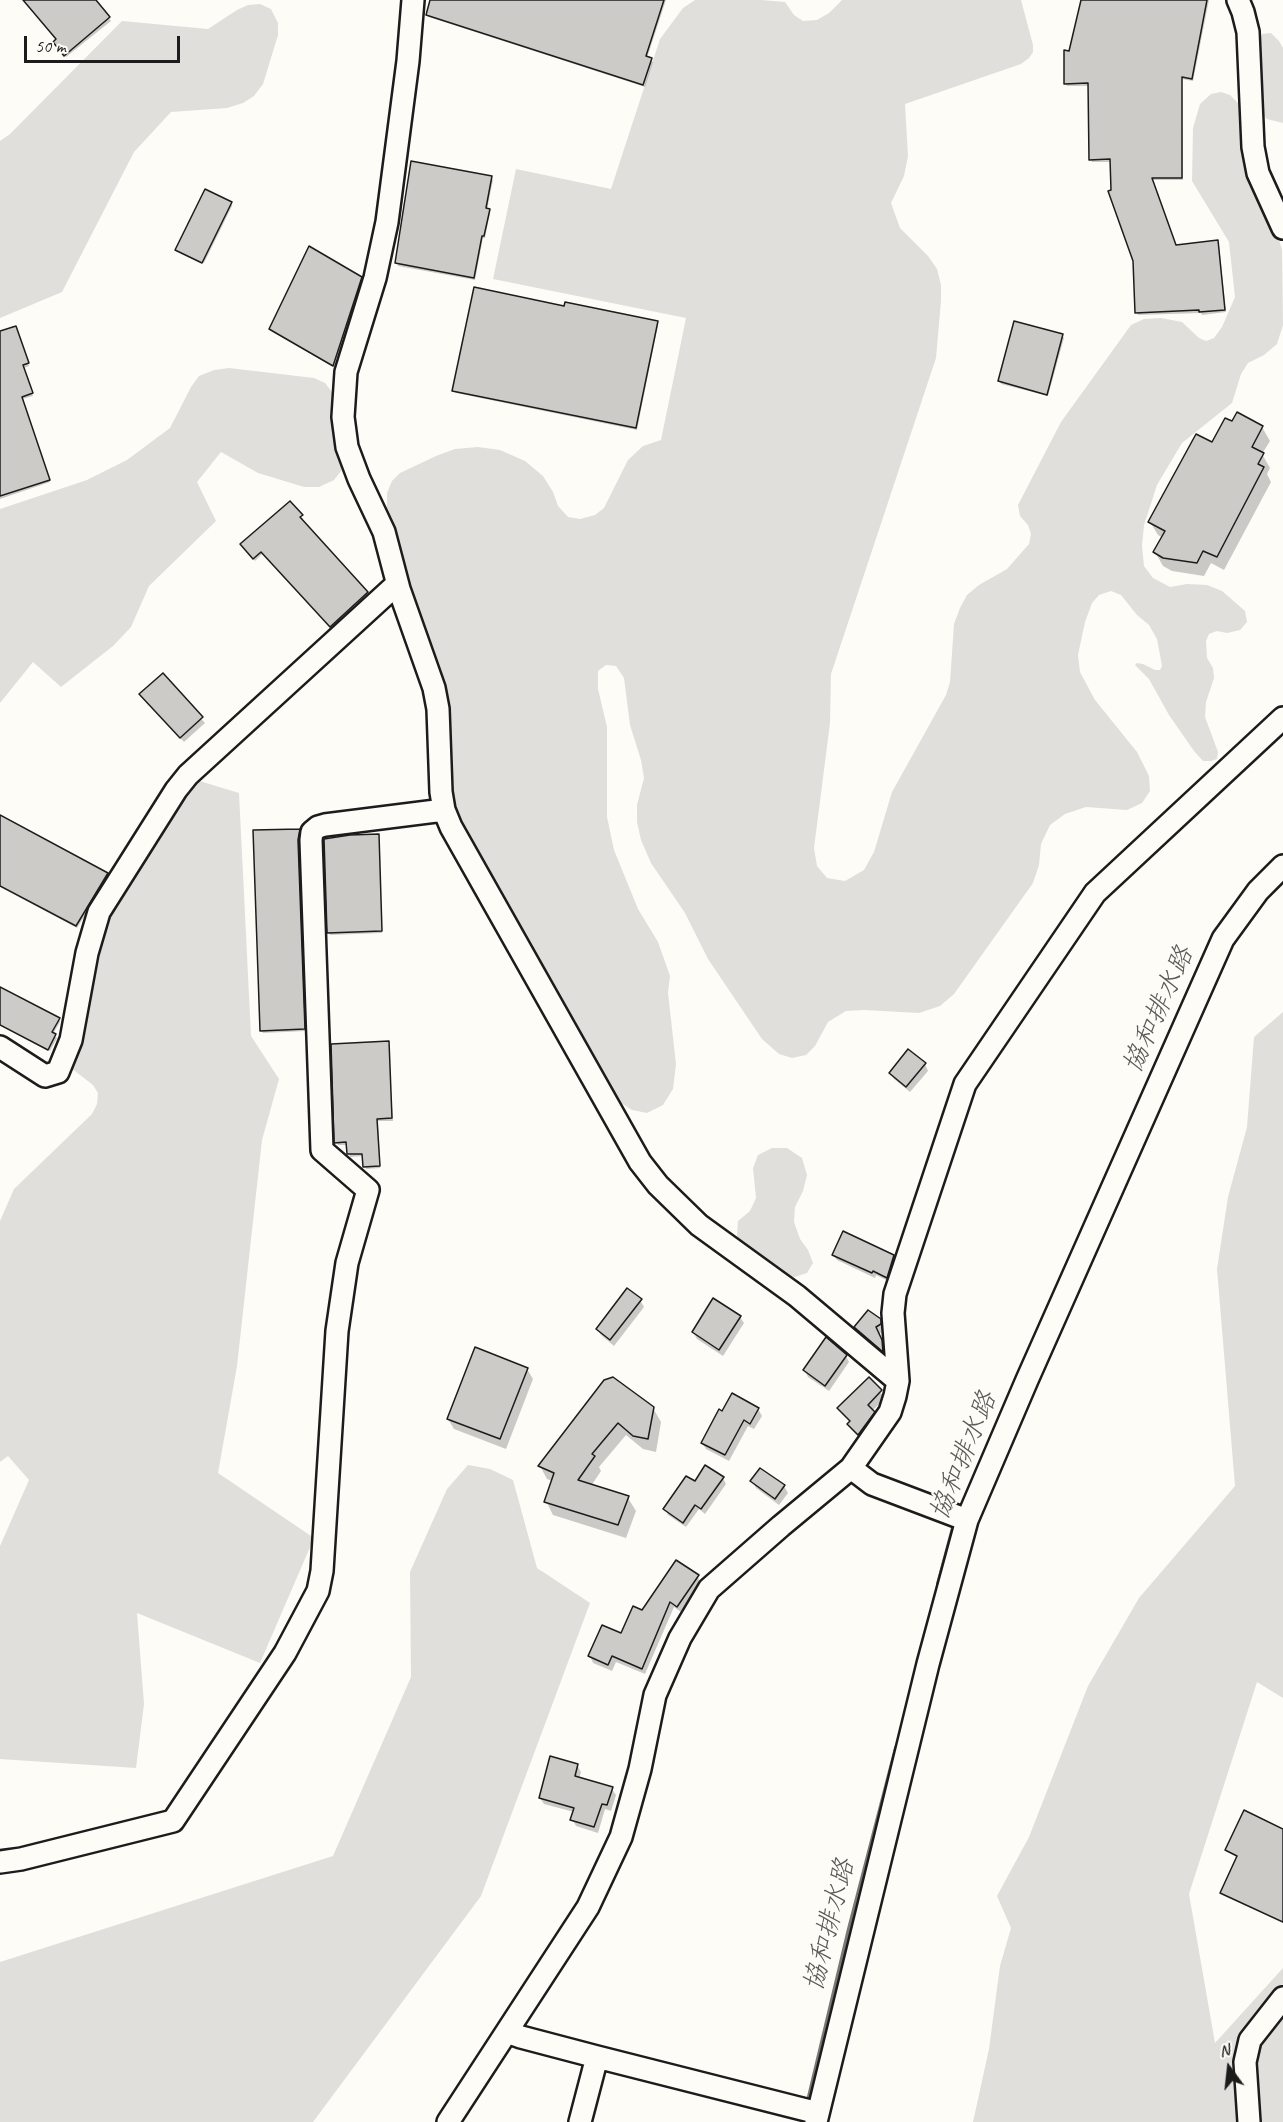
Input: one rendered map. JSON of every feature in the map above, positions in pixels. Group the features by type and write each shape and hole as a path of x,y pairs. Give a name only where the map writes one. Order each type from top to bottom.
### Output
{"street":[{"path":"412,0 408,62 387,222 375,278 346,372 343,417 347,447 384,532 397,584 434,688 438,709 441,792 444,810 451,827 634,1152 658,1185 699,1225 797,1296 898,1381"},
{"path":"1238,0 1244,12 1248,32 1253,147 1258,173 1283,228"},
{"path":"0,1047 45,1076 58,1072 71,1040 87,953 99,912 176,790 188,775 397,584"},
{"path":"448,2122 588,1907 621,1837 640,1769 656,1695 680,1638 709,1589 851,1468 890,1412 896,1396 898,1381 893,1313 895,1294 965,1084 1095,893 1283,718"},
{"path":"0,1862 21,1859 173,1821 285,1653 318,1591 322,1572 337,1331 347,1263 368,1190 322,1150 312,832 325,825 444,810"},
{"path":"507,2032 811,2114 928,1664 959,1517 1027,1380 1223,939 1258,891 1283,866"},
{"path":"851,1468 872,1484 959,1517"},
{"path":"1249,2122 1245,2062 1250,2040 1283,1998"},
{"path":"580,2122 597,2057"}],"shaded area":[{"path":"695,0 785,2 794,15 803,21 817,20 829,13 842,0 1021,0 1033,45 1033,52 1021,64 905,104 908,156 904,176 891,203 900,228 928,256 937,269 941,285 941,301 936,358 831,674 830,723 814,848 817,866 827,878 845,881 864,870 874,852 892,792 946,695 950,682 954,624 960,608 967,595 979,585 1007,569 1029,544 1031,534 1028,525 1020,516 1018,505 1061,422 1131,325 1144,319 1161,318 1182,322 1199,338 1206,341 1214,338 1222,327 1235,297 1229,242 1192,181 1193,128 1200,104 1211,94 1221,92 1230,95 1239,104 1282,250 1283,325 1277,344 1264,355 1248,363 1241,374 1232,403 1182,443 1157,485 1144,525 1142,546 1144,566 1153,578 1170,587 1187,584 1207,585 1222,591 1245,611 1247,622 1240,630 1227,633 1217,631 1209,634 1206,641 1207,658 1213,668 1214,678 1206,702 1205,717 1218,752 1217,759 1203,761 1194,751 1169,715 1149,679 1135,665 1143,664 1155,670 1160,670 1162,666 1157,639 1149,625 1137,615 1121,595 1111,591 1099,595 1092,603 1085,622 1078,655 1080,672 1095,700 1137,752 1149,776 1150,791 1142,803 1127,810 1086,807 1065,814 1050,825 1041,844 1039,865 1033,883 954,994 940,1006 919,1013 846,1011 828,1022 815,1046 806,1055 792,1058 779,1054 762,1039 708,959 685,913 651,863 641,840 637,822 637,805 644,778 630,725 624,678 616,666 606,665 598,671 598,689 607,727 607,817 614,850 638,909 658,942 670,976 668,993 676,1064 673,1089 663,1105 647,1113 632,1110 618,1101 607,1087 452,808 434,665 397,549 387,512 387,493 392,481 400,473 455,449 478,447 500,450 525,461 543,476 558,506 568,517 580,519 595,515 604,508 628,460 643,446 661,440 686,318 493,279 516,169 611,189 660,39 683,8"},
{"path":"260,4 271,9 278,23 278,35 263,84 254,96 243,103 227,108 171,112 134,152 62,292 0,318 0,141 10,134 122,21 208,29 237,10 248,5"},
{"path":"1271,33 1283,48 1283,123 1267,119 1260,112 1258,42 1262,34"},
{"path":"229,368 314,378 325,383 332,392 336,404 343,458 341,471 334,480 319,487 304,487 258,473 221,452 197,482 216,521 149,586 131,627 113,646 61,687 33,662 0,703 0,509 87,480 127,460 170,428 199,376 214,370"},
{"path":"193,779 239,793 251,1036 279,1079 262,1140 237,1366 218,1473 314,1538 260,1663 137,1613 144,1704 136,1768 0,1759 0,1546 29,1480 8,1456 0,1462 0,1221 14,1189 92,1114 97,1104 98,1093 93,1085 71,1068 97,934"},
{"path":"1283,1012 1283,1698 1257,1682 1189,1894 1215,2043 1283,1968 1283,2122 973,2122 989,2049 1000,1966 1011,1928 997,1896 1029,1837 1088,1686 1139,1598 1235,1486 1217,1269 1228,1197 1247,1127 1254,1037"},
{"path":"772,1148 787,1148 802,1158 807,1175 803,1191 795,1207 794,1222 813,1263 807,1273 795,1277 781,1275 744,1248 737,1236 738,1221 750,1211 756,1198 753,1168 758,1155"},
{"path":"468,1465 490,1469 513,1480 537,1568 590,1603 481,1896 313,2122 0,2122 0,1962 333,1856 411,1677 410,1572 447,1489"}],"building":[{"path":"23,0 96,0 110,17 64,56 53,42 56,39"},
{"path":"430,0 664,0 646,56 652,58 643,85 426,15"},
{"path":"1081,0 1207,0 1192,79 1182,77 1182,178 1152,178 1176,245 1218,240 1225,310 1135,313 1133,261 1108,191 1111,190 1110,159 1089,160 1088,83 1064,84 1064,50 1069,51"},
{"path":"411,161 492,176 486,208 490,209 474,278 395,263"},
{"path":"205,189 232,202 202,263 175,250"},
{"path":"309,246 362,277 333,366 269,329"},
{"path":"474,287 564,306 565,302 658,321 636,428 452,391"},
{"path":"1014,321 1063,334 1047,395 998,381"},
{"path":"16,326 29,363 23,365 33,393 22,397 50,480 0,496 0,331"},
{"path":"1237,412 1263,426 1252,447 1264,453 1258,464 1264,467 1217,557 1203,551 1197,563 1163,558 1153,552 1165,531 1148,522 1196,434 1212,442 1225,418 1232,421"},
{"path":"290,501 303,515 300,517 368,592 330,627 261,552 253,559 240,544"},
{"path":"163,673 203,717 180,738 139,694"},
{"path":"0,815 108,873 76,926 0,886"},
{"path":"300,829 298,840 305,1029 260,1031 253,830"},
{"path":"379,834 382,931 327,933 324,839"},
{"path":"0,987 60,1018 52,1032 56,1034 48,1050 0,1025"},
{"path":"389,1041 392,1118 377,1119 380,1166 363,1167 362,1154 347,1154 346,1142 334,1143 331,1044"},
{"path":"908,1049 926,1063 906,1087 889,1073"},
{"path":"843,1231 894,1255 887,1278 832,1255"},
{"path":"627,1288 642,1299 610,1340 596,1329"},
{"path":"713,1298 741,1316 719,1350 692,1332"},
{"path":"868,1310 881,1319 881,1324 876,1327 882,1340 883,1352 854,1327"},
{"path":"826,1337 847,1355 825,1386 803,1370"},
{"path":"475,1347 528,1368 500,1439 447,1419"},
{"path":"613,1377 654,1407 648,1439 633,1436 618,1423 592,1454 595,1456 578,1480 629,1496 618,1525 544,1502 554,1473 538,1466 604,1380"},
{"path":"869,1377 882,1390 868,1405 875,1412 858,1435 847,1424 850,1421 837,1408"},
{"path":"732,1393 759,1408 750,1424 744,1420 725,1455 701,1443 719,1409 722,1411"},
{"path":"705,1465 724,1477 701,1509 695,1505 683,1523 663,1509 686,1476 695,1481"},
{"path":"760,1468 785,1485 775,1499 750,1481"},
{"path":"676,1560 699,1575 677,1607 670,1602 642,1669 612,1656 608,1665 588,1656 602,1625 621,1633 633,1606 642,1610"},
{"path":"550,1756 578,1764 575,1776 613,1787 607,1805 602,1804 594,1827 570,1820 574,1808 539,1798"},
{"path":"1244,1810 1283,1829 1283,1922 1220,1893 1237,1856 1225,1850"}],"waterway":[{"name":"協和排水路","path":"939,1584 954,1528"},
{"name":"協和排水路","path":"804,2122 850,1929 897,1748"}]}
